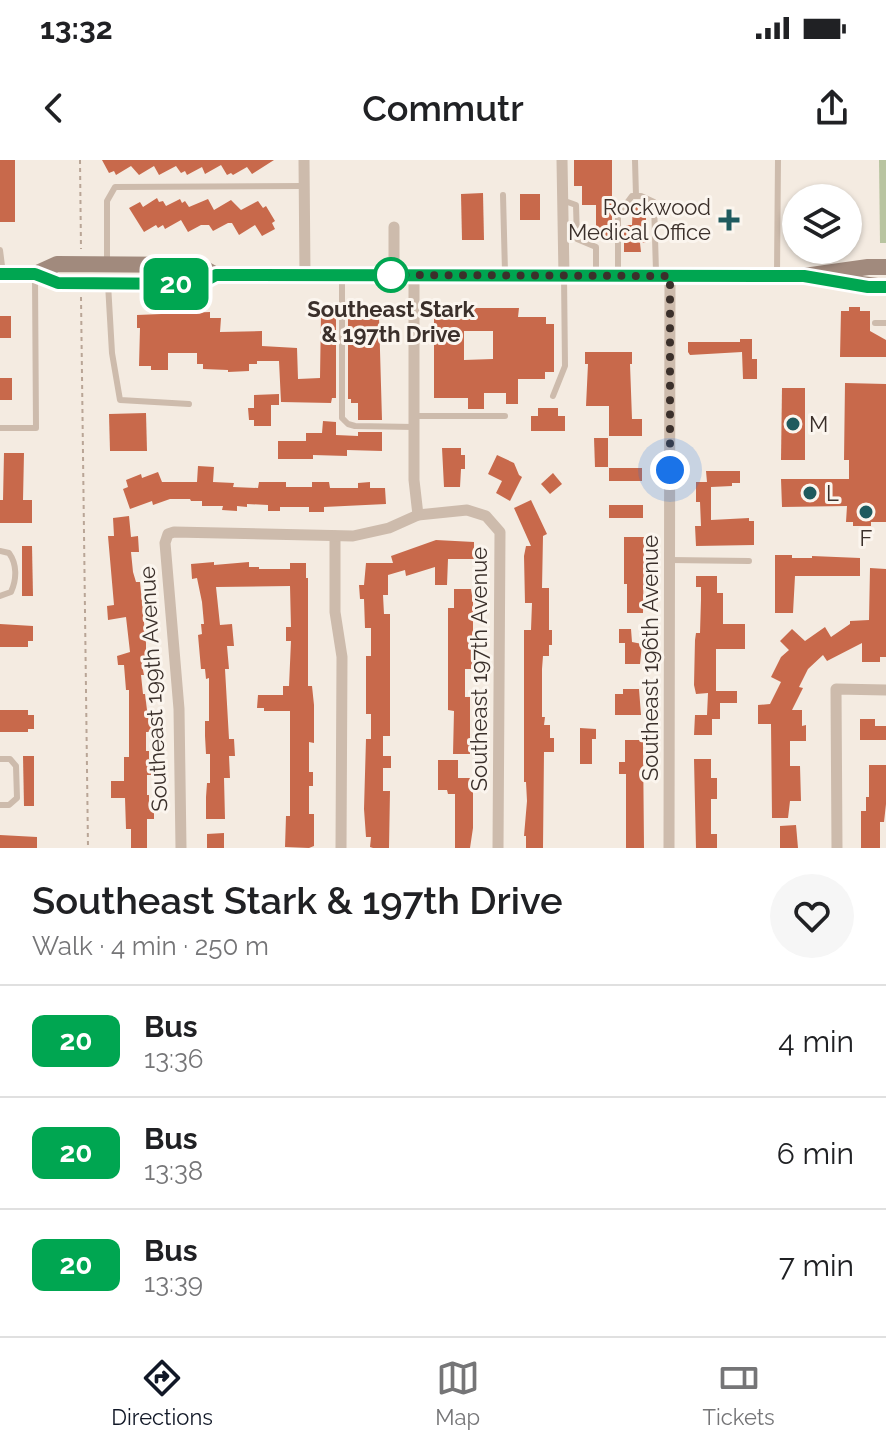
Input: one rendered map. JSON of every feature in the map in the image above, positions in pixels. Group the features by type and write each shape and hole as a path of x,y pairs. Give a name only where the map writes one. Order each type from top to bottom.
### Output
{"main road":[{"path":"35,274 57,264 107,264 198,265 216,275"},
{"path":"2,274 35,274 58,283 199,284 216,275 804,276 886,267"},
{"path":"804,276 886,287"}],"street":[{"path":"304,160 305,275"},
{"path":"562,160 564,276"},
{"path":"394,227 394,275"},
{"path":"341,848 342,657 335,612 335,536 368,534 418,515 414,480 414,275"},
{"name":"Southeast 196th Avenue","path":"663,276 670,560 669,848"},
{"name":"Southeast 197th Avenue","path":"418,515 442,511 476,512 494,523 500,532 498,848"},
{"name":"Southeast 199th Avenue","path":"181,848 179,709 165,543 168,534 335,536"},
{"path":"837,848 836,689 886,690"}],"lane":[{"path":"635,160 636,196"},
{"path":"777,276 778,160"},
{"path":"107,264 107,201 115,187 304,186"},
{"path":"503,195 505,276"},
{"path":"618,276 618,215 626,202 636,196 654,202 663,276"},
{"path":"562,200 576,205 577,239 596,247 596,276"},
{"path":"0,250 2,274"},
{"path":"0,428 36,428 35,274"},
{"path":"342,275 342,418 348,424 505,416"},
{"path":"553,396 565,366 564,276"},
{"path":"108,284 112,353 120,400 189,404"},
{"path":"875,323 886,323"},
{"path":"0,551 9,553 15,572 11,592 0,596"},
{"path":"670,560 749,561"},
{"path":"0,759 10,759 16,766 17,798 9,805 0,805"}],"path":[{"path":"80,160 81,255"},
{"path":"81,296 88,848"}],"green space":[{"path":"879,160 886,160 886,243 880,243"}],"building":[{"path":"0,160 15,160 15,222 0,222"},
{"path":"102,160 274,160 252,174 247,167 227,175 221,165 205,174 202,167 187,175 176,166 159,175 154,166 139,175 131,166 116,175 114,171 109,173"},
{"path":"574,160 612,160 612,238 596,238 596,205 582,205 582,186 574,186"},
{"path":"483,193 484,240 462,240 461,194"},
{"path":"520,194 540,194 540,220 520,220"},
{"path":"157,198 166,206 180,199 189,207 208,199 214,210 231,200 241,210 258,201 263,208 266,206 275,221 272,223 275,229 262,236 255,225 239,235 232,223 228,223 213,231 209,225 201,225 188,232 181,220 165,229 163,225 158,228 156,225 144,232 129,208 140,202 143,207"},
{"path":"633,205 646,205 646,243 640,243 641,252 624,252 624,225 632,225"},
{"path":"849,307 870,311 870,331 886,340 886,357 840,357 841,311 849,311"},
{"path":"434,308 519,308 518,317 546,317 546,324 554,324 554,372 545,372 545,379 518,379 518,404 506,404 506,393 484,393 484,409 468,409 468,398 434,398","holes":["464,331 493,331 493,359 464,360"]},
{"path":"210,312 210,318 221,318 220,332 262,331 262,346 297,348 298,379 320,378 321,314 333,314 336,317 336,398 332,398 331,403 281,402 279,361 257,361 257,364 249,364 249,371 228,372 203,369 203,364 197,364 197,353 168,353 168,370 139,366 140,328 137,328 137,315"},
{"path":"0,316 11,316 11,338 0,338"},
{"path":"379,316 382,420 358,420 358,403 351,403 348,399 348,317"},
{"path":"740,339 752,339 752,359 757,359 757,379 743,379 742,352 690,355 688,352 688,342 740,342"},
{"path":"585,352 632,352 632,419 642,419 642,436 609,436 609,406 586,406 588,364 585,364"},
{"path":"0,378 12,378 12,400 0,400"},
{"path":"845,383 886,384 886,522 871,522 871,526 853,526 853,522 846,522 847,506 782,507 781,479 849,479 849,460 844,460"},
{"name":"M","path":"782,388 805,388 805,460 781,460"},
{"path":"279,394 279,405 271,405 271,426 254,426 254,420 249,420 248,408 254,408 254,395"},
{"path":"538,408 558,408 558,416 565,416 565,431 531,431 531,416 538,416"},
{"path":"146,413 147,451 110,451 109,414"},
{"path":"323,421 336,422 336,435 358,436 358,432 382,432 382,451 347,450 347,456 313,455 313,459 278,459 278,441 306,441 306,433 322,433"},
{"path":"594,438 608,438 608,467 595,467"},
{"path":"442,448 461,448 461,455 465,455 460,487 444,487"},
{"path":"4,453 24,453 23,500 32,500 32,523 0,523"},
{"path":"497,455 514,463 522,477 510,501 496,493 502,481 488,474"},
{"path":"198,466 214,467 213,482 234,483 233,487 258,488 259,482 286,482 286,487 312,487 312,482 329,482 330,488 358,488 358,483 370,482 370,488 385,488 386,504 324,507 324,512 309,512 309,507 280,507 280,511 268,511 268,505 247,504 247,507 237,506 237,511 222,510 223,506 202,506 202,501 170,499 153,505 152,501 130,509 123,489 128,487 126,480 158,472 162,482 197,482"},
{"path":"609,468 642,468 642,481 609,481"},
{"path":"706,471 740,471 740,483 711,487 711,520 749,518 749,521 754,521 754,545 696,546 695,526 701,526 696,482 707,482"},
{"path":"553,473 562,484 550,494 541,484"},
{"path":"531,500 547,534 543,536 542,588 549,588 549,630 552,630 552,645 549,645 549,656 543,656 542,669 542,717 545,717 544,725 550,725 550,738 554,738 554,752 544,752 543,848 526,848 524,836 527,801 524,782 524,630 531,630 532,603 525,603 524,556 526,546 531,546 514,508"},
{"path":"609,505 643,505 643,518 609,518"},
{"path":"129,516 131,537 138,536 139,552 131,552 136,582 140,582 146,643 146,665 142,665 144,675 141,675 143,694 148,718 152,718 152,732 146,732 146,751 149,751 149,759 154,759 154,775 147,775 147,795 149,804 154,804 154,819 147,819 147,848 131,848 131,829 126,829 125,798 111,798 111,781 124,781 124,757 129,757 129,690 126,690 124,665 118,665 117,656 130,652 126,617 108,620 107,606 114,605 108,536 114,536 113,518"},
{"path":"624,537 644,537 643,613 627,613"},
{"path":"436,540 474,542 474,559 448,559 447,585 435,585 435,567 406,576 405,570 388,575 388,595 383,595 384,614 390,614 390,736 383,736 383,756 391,756 391,768 383,768 383,791 390,791 389,848 373,848 370,847 371,837 366,837 364,809 366,739 371,739 371,714 366,714 366,656 371,656 371,628 365,628 364,599 360,599 359,585 364,585 366,563 393,563 391,556"},
{"path":"22,546 32,546 33,596 22,596"},
{"path":"775,555 860,558 860,576 795,576 793,613 775,613"},
{"path":"214,562 214,565 249,562 249,567 259,569 290,569 290,563 306,563 308,686 312,686 314,705 314,743 309,742 309,772 313,772 313,786 309,786 309,814 314,814 314,846 309,848 285,847 286,816 290,816 290,711 257,708 258,695 283,695 283,686 289,686 291,641 286,641 286,627 291,627 290,586 216,587 220,625 232,624 234,646 227,646 229,669 225,669 229,739 234,739 235,756 229,756 230,778 224,778 225,819 206,819 207,783 210,783 210,754 206,754 205,736 205,721 209,721 209,678 206,679 205,669 201,669 198,635 202,634 201,624 204,624 202,602 197,578 192,579 191,564"},
{"path":"870,568 886,569 886,657 880,657 880,662 862,662 862,643 827,661 823,655 808,669 792,710 802,710 806,741 790,741 790,766 800,766 801,801 790,801 788,818 772,818 771,724 758,724 758,705 770,704 781,682 771,677 781,657 789,650 780,641 792,629 805,641 825,627 831,637 850,621 869,620"},
{"path":"696,576 717,576 717,593 723,593 723,624 745,624 745,649 716,649 716,691 737,691 737,703 720,703 720,719 712,719 712,735 694,735 695,715 707,715 708,693 696,694 694,685 695,640 696,633 700,633 701,600 701,587 696,587"},
{"path":"454,589 471,589 473,602 473,669 465,669 465,697 470,697 470,754 453,754 454,711 448,710 448,608 454,608"},
{"path":"0,624 33,626 33,641 28,641 28,647 0,647"},
{"path":"619,629 631,629 632,642 642,644 640,664 625,664 625,643 619,643"},
{"path":"623,689 639,689 641,715 615,715 615,694 623,694"},
{"path":"0,710 28,710 28,715 34,715 34,729 28,729 28,732 0,732"},
{"path":"860,719 875,719 875,726 886,726 886,740 860,740"},
{"path":"580,728 596,729 596,739 592,739 592,764 580,764"},
{"path":"625,740 643,740 644,848 626,848 626,774 619,774 619,762 625,762"},
{"path":"23,756 34,756 34,806 24,806"},
{"path":"694,759 711,759 711,778 717,778 717,799 711,799 711,834 717,834 717,848 696,848"},
{"path":"438,760 458,760 458,778 473,778 470,848 455,848 455,794 438,790"},
{"path":"869,765 886,765 886,804 884,822 880,822 880,848 861,848 861,811 866,811 866,797 869,797"},
{"path":"796,825 798,848 780,848 780,826"},
{"path":"224,833 224,848 207,848 207,834"},
{"path":"0,835 37,837 37,848 0,848"}],"bus line":[{"name":"20","path":"0,274 35,274 58,283 108,284 199,284 216,275 804,276 886,287"}],"place":[{"name":"Rockwood Medical Office","path":"729,220"},
{"name":"Southeast Stark & 197th Drive","path":"391,275"},
{"name":"M","path":"793,424"},
{"name":"L","path":"810,493"},
{"name":"F","path":"866,512"}],"route":[{"path":"391,275 670,276 670,470"}]}
